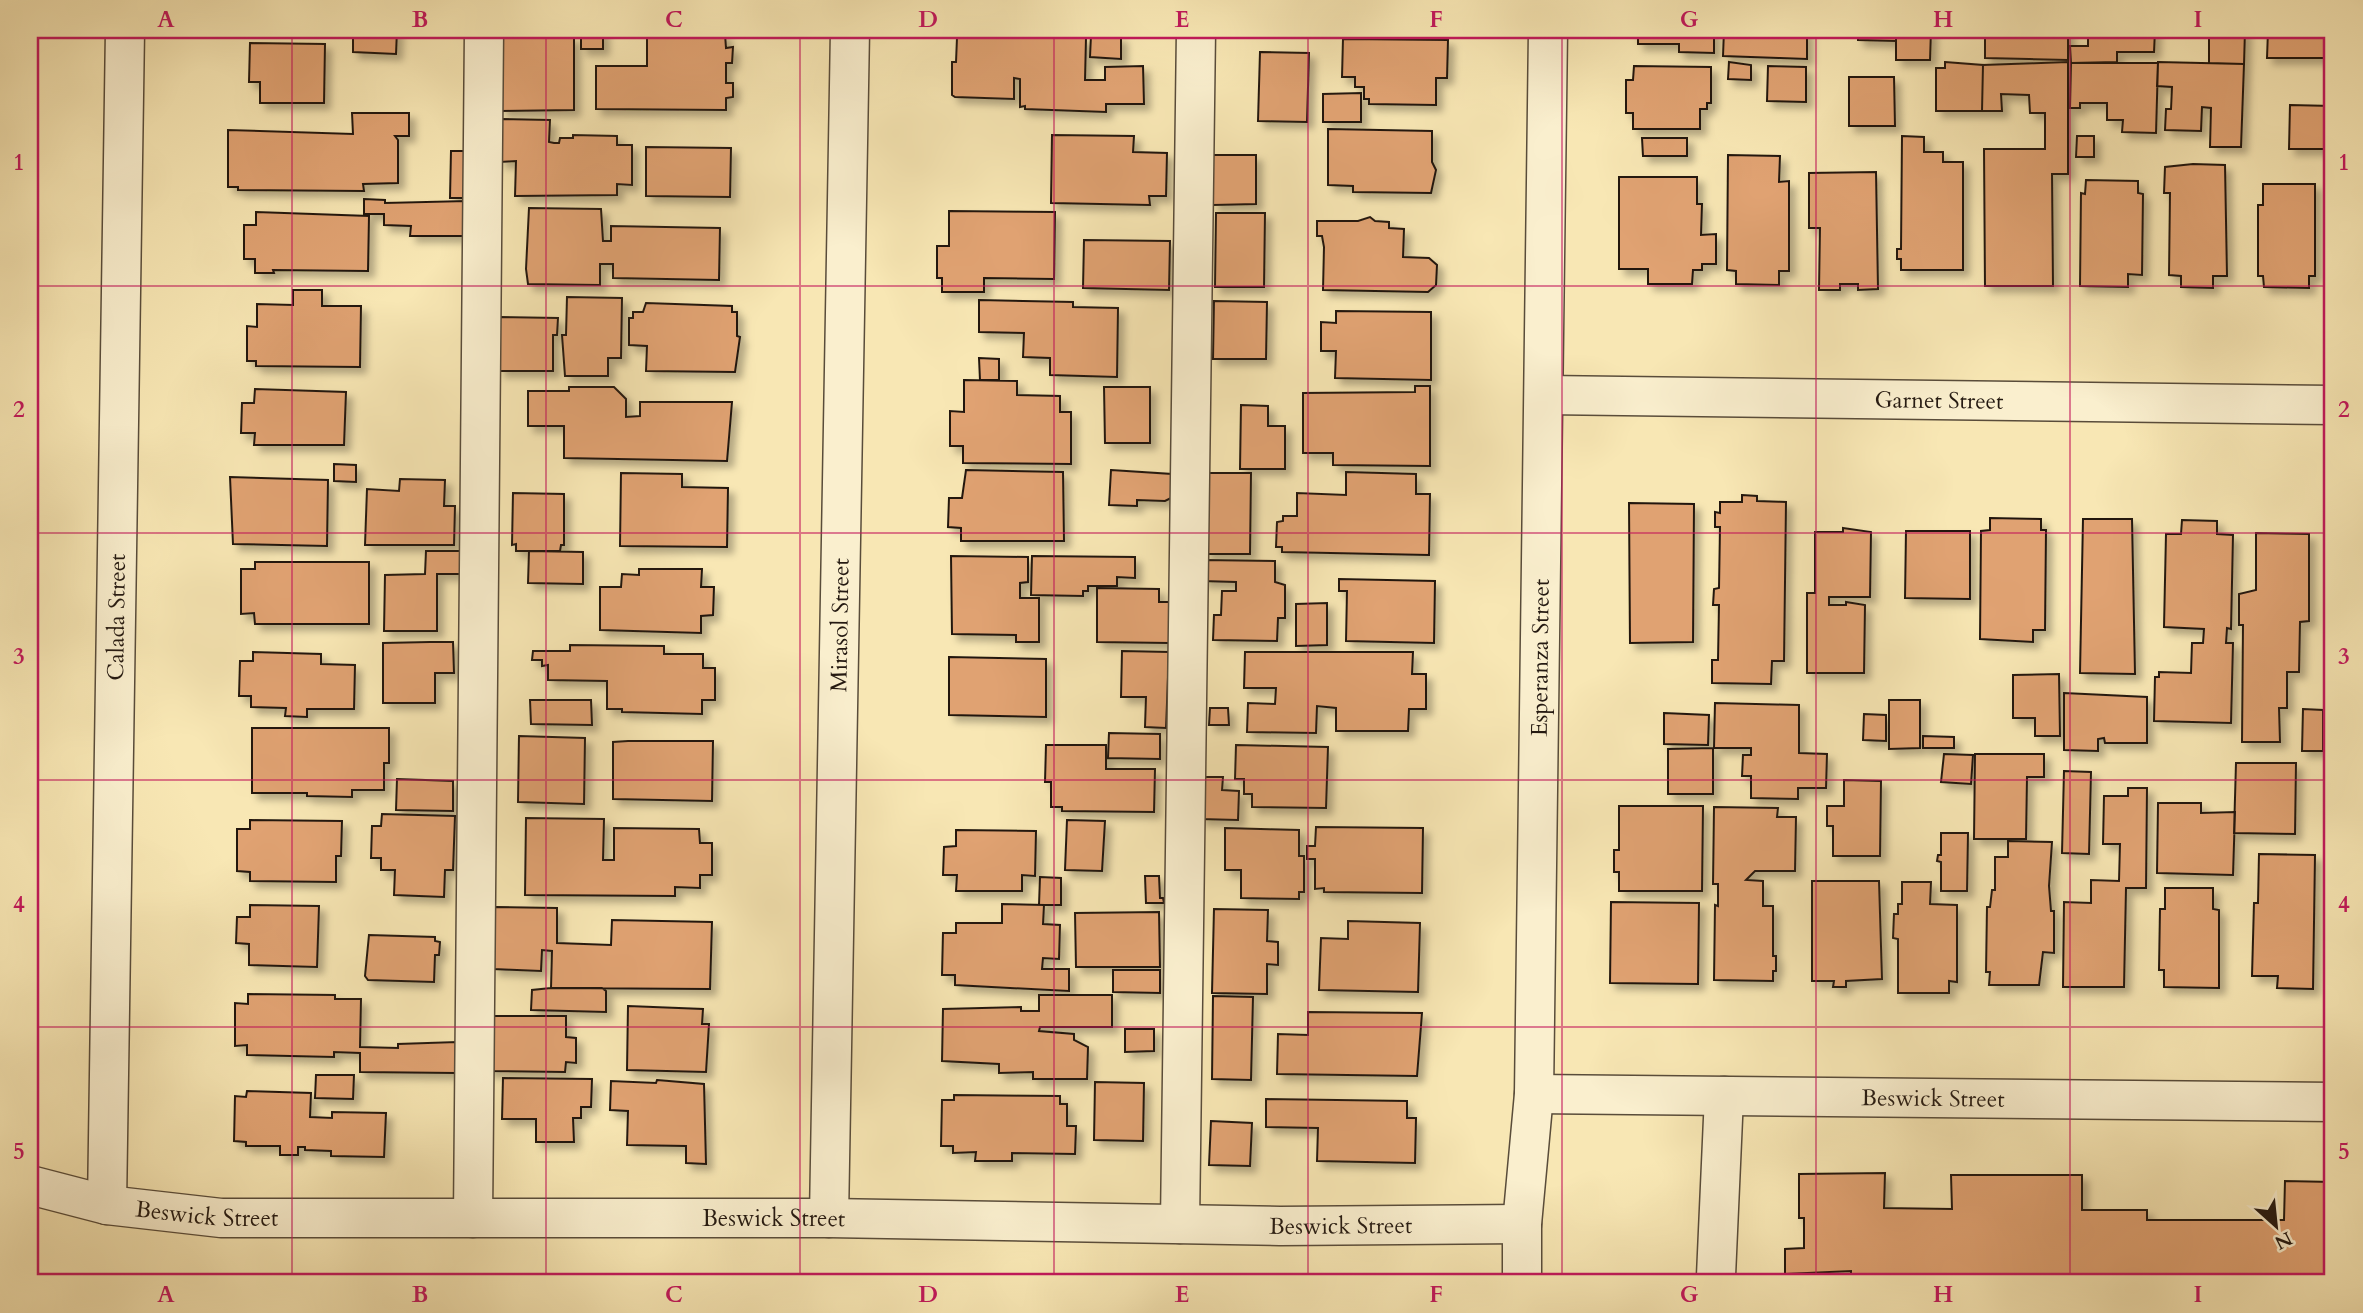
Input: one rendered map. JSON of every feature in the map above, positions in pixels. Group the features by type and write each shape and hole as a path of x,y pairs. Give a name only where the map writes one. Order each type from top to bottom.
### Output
{"street":[{"name":"Calada Street","path":"107,1205 125,30"},
{"path":"473,1218 484,30"},
{"name":"Mirasol Street","path":"829,1219 850,30"},
{"path":"1180,1224 1196,30"},
{"name":"Esperanza Street","path":"1522,1283 1522,1224 1534,1094 1548,30"},
{"name":"Garnet Street","path":"1545,395 2333,405"},
{"name":"Beswick Street","path":"1534,1094 2333,1102"},
{"path":"1716,1276 1724,1096"},
{"name":"Beswick Street","path":"30,1185 107,1205 222,1218 1522,1224"}],"building":[{"path":"353,30 397,30 396,54 353,52"},
{"path":"581,30 603,30 603,49 581,49"},
{"path":"1633,30 1714,30 1714,53 1679,52 1679,44 1638,44 1638,34 1633,34"},
{"path":"1724,30 1807,30 1807,59 1723,56"},
{"path":"1858,30 1896,30 1896,41 1858,40"},
{"path":"1896,30 1931,30 1930,60 1896,60"},
{"path":"1985,30 2068,30 2068,60 1985,58"},
{"path":"2088,30 2155,30 2154,52 2117,52 2117,62 2071,63 2070,46 2088,46"},
{"path":"2209,30 2245,30 2244,64 2209,63"},
{"path":"2258,30 2329,30 2329,58 2267,58 2268,31"},
{"path":"647,34 725,34 726,48 733,47 732,63 726,63 726,83 733,83 733,97 726,98 726,110 596,109 596,66 647,66"},
{"path":"1091,35 1121,37 1121,59 1090,57"},
{"path":"501,36 574,37 574,110 501,111"},
{"path":"957,38 1086,38 1085,80 1105,80 1105,67 1143,66 1144,104 1106,104 1106,112 1025,109 1025,106 1020,107 1020,79 1014,78 1014,99 955,97 952,95 952,62 956,62"},
{"path":"1343,39 1448,40 1447,78 1436,78 1436,105 1369,104 1369,99 1364,99 1364,87 1355,87 1355,77 1342,77"},
{"path":"250,43 325,44 324,103 260,103 260,82 249,82"},
{"path":"1260,52 1309,53 1307,122 1258,121"},
{"path":"1729,62 1751,65 1751,80 1728,79"},
{"path":"1945,62 1983,65 1982,111 1936,111 1936,68 1945,68"},
{"path":"2068,62 2068,174 2052,174 2053,286 1985,286 1984,149 2045,149 2045,113 2030,113 2029,95 2001,94 2002,111 1982,111 1983,65"},
{"path":"2158,62 2244,64 2241,147 2210,147 2211,108 2202,107 2201,131 2165,130 2166,109 2171,109 2172,87 2157,86"},
{"path":"2071,63 2158,63 2156,133 2122,132 2123,120 2107,120 2107,103 2080,103 2080,108 2070,108"},
{"path":"1634,66 1711,67 1711,103 1707,103 1707,109 1700,109 1700,129 1633,129 1633,113 1626,113 1626,80 1633,80"},
{"path":"1768,66 1806,67 1806,102 1767,101"},
{"path":"1849,77 1894,77 1895,126 1849,126"},
{"path":"1361,93 1361,122 1323,122 1323,94"},
{"path":"2290,105 2332,106 2331,149 2289,149"},
{"path":"352,113 409,113 409,136 395,136 398,140 398,183 363,184 364,191 238,190 238,187 228,187 228,130 353,134"},
{"path":"2332,118 2333,154 2331,154"},
{"path":"501,119 550,120 549,142 554,143 559,143 560,138 573,138 573,135 617,136 617,145 632,145 632,185 617,184 617,195 515,196 516,161 500,162"},
{"path":"1328,129 1432,131 1432,162 1436,170 1431,193 1353,192 1353,186 1328,185"},
{"path":"1052,135 1134,136 1133,152 1167,153 1166,196 1149,196 1150,205 1051,203"},
{"path":"1902,136 1924,137 1924,152 1943,152 1943,162 1963,162 1963,270 1901,270 1897,249 1901,249"},
{"path":"2077,136 2094,136 2094,157 2076,157"},
{"path":"1642,138 1687,138 1687,156 1643,156"},
{"path":"646,147 731,148 730,197 646,196"},
{"path":"451,151 468,151 468,198 450,198"},
{"path":"1212,155 1256,155 1256,204 1213,205"},
{"path":"1728,155 1780,156 1779,182 1789,181 1789,271 1779,271 1779,285 1736,284 1736,271 1727,270"},
{"path":"2225,165 2227,276 2213,276 2213,288 2181,287 2181,276 2169,275 2170,193 2164,193 2165,167"},
{"path":"1876,172 1878,289 1858,290 1858,284 1840,284 1840,290 1819,290 1820,228 1809,228 1809,173"},
{"path":"1619,177 1697,177 1697,204 1702,204 1701,235 1716,234 1716,264 1702,264 1702,270 1693,270 1692,284 1648,284 1648,269 1619,269"},
{"path":"2086,180 2138,181 2138,193 2143,194 2142,275 2128,274 2128,287 2080,286 2081,193 2085,194"},
{"path":"2263,184 2315,184 2315,276 2309,276 2309,288 2264,287 2263,276 2258,276 2258,205 2263,205"},
{"path":"364,199 385,200 385,203 467,201 467,236 410,236 411,226 384,225 384,214 364,214"},
{"path":"529,208 601,209 603,241 611,241 611,226 720,228 719,280 613,278 613,264 600,264 600,285 528,284 526,269"},
{"path":"949,211 1055,212 1054,279 984,278 984,292 942,292 942,278 937,278 937,246 949,246"},
{"path":"256,212 369,216 368,271 273,270 274,273 255,273 255,259 244,259 244,225 256,225"},
{"path":"1216,213 1265,213 1264,287 1215,287"},
{"path":"1370,217 1375,221 1389,222 1389,228 1404,229 1403,257 1429,258 1437,265 1436,285 1428,292 1323,290 1324,247 1322,236 1317,236 1317,221 1358,221"},
{"path":"1084,240 1170,241 1169,290 1083,288"},
{"path":"293,290 322,290 322,306 361,306 360,367 256,366 256,361 247,361 247,326 257,327 257,304 293,305"},
{"path":"567,297 622,298 621,358 608,358 608,376 565,376 562,335 566,335"},
{"path":"979,300 1073,302 1073,307 1118,308 1117,377 1050,375 1050,358 1023,357 1024,333 979,332"},
{"path":"1214,301 1267,302 1266,359 1213,359"},
{"path":"646,303 732,306 732,312 737,312 737,336 740,337 735,372 646,371 647,346 629,345 629,318 633,318 633,312 643,312"},
{"path":"1336,311 1431,312 1431,380 1335,378 1336,351 1321,351 1321,322 1336,323"},
{"path":"499,317 558,318 557,335 553,335 553,371 499,371"},
{"path":"979,358 999,359 999,380 980,380"},
{"path":"964,380 1017,381 1017,395 1060,396 1060,412 1071,412 1071,464 963,463 963,446 950,446 950,411 964,412"},
{"path":"1415,386 1430,386 1430,466 1333,465 1333,453 1303,453 1303,393 1415,392"},
{"path":"569,387 614,387 626,399 626,417 640,416 640,402 732,402 727,461 564,458 564,426 528,426 528,391 569,391"},
{"path":"1104,387 1150,387 1150,443 1105,443"},
{"path":"255,389 346,392 344,445 254,445 255,433 241,433 242,403 254,403"},
{"path":"1241,405 1268,406 1268,426 1285,426 1285,469 1240,469"},
{"path":"334,464 356,465 356,482 334,481"},
{"path":"966,470 1063,472 1064,541 961,541 961,528 948,527 949,498 962,498"},
{"path":"1111,470 1172,474 1171,498 1165,501 1137,500 1137,506 1109,505"},
{"path":"1346,472 1416,474 1416,494 1430,494 1429,555 1282,552 1282,547 1276,547 1277,522 1283,521 1283,516 1297,516 1297,493 1346,495"},
{"path":"621,473 682,474 682,487 728,488 727,547 620,546"},
{"path":"1206,473 1251,473 1250,554 1205,554"},
{"path":"230,477 328,480 327,546 233,544"},
{"path":"400,479 445,480 444,506 455,506 454,545 365,545 367,489 399,491"},
{"path":"513,493 564,494 564,545 561,545 560,551 516,551 516,544 512,545"},
{"path":"1742,495 1757,496 1757,501 1786,502 1784,661 1772,661 1771,684 1712,683 1712,660 1718,660 1719,605 1713,605 1714,589 1719,588 1720,527 1715,527 1715,512 1720,513 1720,502 1742,502"},
{"path":"1629,503 1694,504 1693,642 1630,643"},
{"path":"1990,518 2041,519 2041,530 2046,530 2045,630 2033,630 2033,642 1980,639 1981,531 1990,530"},
{"path":"2083,519 2132,519 2135,674 2080,673"},
{"path":"2182,520 2217,521 2217,534 2233,535 2231,629 2227,628 2226,643 2233,643 2231,723 2154,721 2155,677 2159,677 2159,672 2191,673 2192,643 2203,643 2204,629 2164,627 2166,534 2181,534"},
{"path":"1843,528 1871,532 1870,597 1829,597 1829,605 1846,605 1846,602 1865,605 1864,673 1807,673 1807,593 1815,593 1815,532 1843,532"},
{"path":"1906,531 1970,531 1970,599 1905,598"},
{"path":"2256,533 2309,534 2309,621 2300,622 2299,672 2287,672 2287,708 2279,708 2280,742 2242,742 2243,625 2239,625 2239,594 2256,590"},
{"path":"426,551 463,551 463,574 437,574 437,631 384,631 385,575 425,574"},
{"path":"529,551 583,552 583,584 528,583"},
{"path":"951,556 1028,557 1028,582 1020,583 1020,598 1039,598 1039,642 1016,642 1016,635 952,634"},
{"path":"1032,556 1135,557 1135,578 1117,577 1117,586 1088,586 1088,591 1083,591 1083,596 1031,595"},
{"path":"1202,560 1275,561 1275,582 1285,585 1285,618 1278,618 1277,641 1213,640 1214,615 1221,615 1222,591 1236,591 1236,582 1202,581"},
{"path":"255,562 369,562 369,624 255,624 254,613 241,614 241,569 255,569"},
{"path":"639,569 702,569 701,587 714,587 713,615 701,616 701,633 600,630 600,587 621,587 622,574 639,575"},
{"path":"1339,579 1435,581 1434,643 1346,641 1347,591 1339,591"},
{"path":"1097,588 1159,589 1159,602 1170,602 1169,643 1097,642"},
{"path":"1327,603 1327,645 1296,646 1296,604"},
{"path":"453,642 454,673 435,673 435,703 383,703 383,643"},
{"path":"570,645 664,646 664,654 703,654 703,668 715,668 715,700 702,700 702,714 622,712 622,709 607,709 607,681 548,680 548,665 542,666 542,660 532,660 533,651 570,651"},
{"path":"1122,651 1169,652 1166,728 1145,727 1146,697 1121,697"},
{"path":"253,652 321,654 321,664 355,665 354,709 307,709 307,717 285,716 286,708 251,707 251,696 239,696 240,661 253,661"},
{"path":"1245,652 1413,652 1412,674 1426,674 1426,709 1409,709 1408,731 1336,731 1336,708 1317,706 1316,733 1247,732 1248,703 1275,704 1276,688 1244,688"},
{"path":"949,657 1046,659 1046,717 949,715"},
{"path":"2059,674 2060,736 2035,736 2035,718 2013,718 2013,675"},
{"path":"2064,693 2147,697 2147,743 2105,743 2104,738 2098,739 2098,751 2064,750"},
{"path":"530,700 591,700 592,725 531,724"},
{"path":"1889,700 1920,700 1920,748 1889,749"},
{"path":"1715,703 1799,705 1799,753 1827,754 1826,788 1798,788 1798,799 1751,798 1751,776 1742,776 1743,755 1751,755 1751,748 1714,748"},
{"path":"1210,708 1228,708 1229,725 1209,725"},
{"path":"2303,709 2323,710 2323,751 2302,751"},
{"path":"1664,713 1709,715 1708,745 1664,744"},
{"path":"1864,714 1886,715 1886,741 1863,740"},
{"path":"252,728 389,728 389,763 384,763 384,790 352,790 352,797 307,796 307,793 252,793"},
{"path":"1109,733 1160,734 1160,759 1108,758"},
{"path":"519,736 585,738 584,804 518,802"},
{"path":"1923,736 1954,737 1954,748 1923,748"},
{"path":"713,741 712,801 613,799 613,742"},
{"path":"1046,745 1106,745 1106,769 1155,769 1154,812 1062,811 1062,807 1051,807 1051,782 1045,782"},
{"path":"1236,745 1328,747 1326,808 1252,807 1252,794 1244,794 1244,779 1235,779"},
{"path":"1713,748 1713,794 1668,794 1668,749"},
{"path":"1944,754 1973,755 1971,784 1941,782"},
{"path":"1975,754 2044,754 2044,777 2027,777 2026,839 1974,839"},
{"path":"2330,762 2333,762 2333,807 2330,807"},
{"path":"2236,763 2296,763 2295,834 2234,833"},
{"path":"2064,771 2091,772 2089,854 2062,853"},
{"path":"1201,777 1223,777 1222,790 1239,791 1238,820 1200,819"},
{"path":"397,779 453,781 453,811 396,810"},
{"path":"1844,780 1881,781 1880,856 1833,856 1833,826 1827,826 1827,806 1844,806"},
{"path":"2128,788 2147,788 2146,888 2126,888 2124,987 2063,987 2064,902 2091,903 2091,880 2119,881 2120,844 2103,844 2104,796 2128,796"},
{"path":"2158,803 2201,803 2201,813 2235,812 2233,875 2157,873"},
{"path":"1619,806 1703,806 1702,891 1619,891 1619,872 1614,872 1614,850 1619,850"},
{"path":"1714,807 1778,808 1777,817 1796,817 1795,871 1755,871 1746,880 1763,881 1763,906 1773,906 1773,956 1776,956 1776,971 1773,971 1773,981 1714,980 1715,905 1718,906 1718,884 1713,884"},
{"path":"382,814 455,816 453,870 445,870 444,897 394,895 395,870 381,870 381,858 371,858 372,826 381,826"},
{"path":"526,818 604,819 603,860 614,860 614,828 699,829 700,843 712,843 712,875 700,875 700,888 675,887 675,896 525,895"},
{"path":"250,820 342,821 341,856 336,856 336,882 250,881 250,872 237,871 237,829 250,829"},
{"path":"1067,820 1105,821 1102,871 1065,870"},
{"path":"1316,827 1423,828 1422,893 1324,892 1324,888 1315,889 1315,859 1307,859 1307,846 1315,846"},
{"path":"1225,828 1299,830 1299,856 1304,856 1304,892 1299,892 1299,899 1241,898 1241,870 1225,870"},
{"path":"956,830 1036,831 1035,876 1022,875 1022,891 956,891 957,875 943,875 944,847 956,846"},
{"path":"1941,833 1968,833 1967,891 1941,891 1941,862 1937,861 1938,855 1941,855"},
{"path":"2008,841 2052,842 2049,886 2051,911 2054,911 2054,953 2043,952 2039,985 1989,985 1990,972 1986,972 1987,907 1990,907 1992,890 1995,890 1995,857 2008,857"},
{"path":"2259,854 2315,855 2313,989 2277,988 2278,976 2252,976 2254,903 2258,903"},
{"path":"1145,876 1159,876 1160,898 1163,898 1164,903 1146,903"},
{"path":"1040,877 1061,878 1061,905 1039,905"},
{"path":"1812,881 1879,881 1882,979 1846,981 1846,987 1833,987 1834,981 1812,981"},
{"path":"1902,882 1931,882 1930,904 1957,905 1957,982 1949,981 1949,993 1898,993 1898,939 1893,938 1894,914 1898,914 1898,904 1902,904"},
{"path":"2165,888 2213,888 2213,909 2219,910 2219,988 2164,987 2164,970 2159,970 2160,909 2165,909"},
{"path":"1611,902 1699,903 1698,984 1610,983"},
{"path":"1002,904 1044,905 1043,924 1060,925 1059,959 1043,958 1042,969 1069,969 1069,991 955,985 955,975 942,975 943,933 956,933 956,923 1002,923"},
{"path":"250,905 319,906 317,967 249,965 249,944 236,943 237,917 250,917"},
{"path":"495,907 557,908 557,943 611,945 612,920 712,922 710,989 551,988 552,951 542,950 541,971 493,969"},
{"path":"1214,909 1268,910 1267,941 1278,942 1278,965 1267,964 1267,994 1212,993"},
{"path":"1159,912 1160,967 1076,967 1075,913"},
{"path":"1348,921 1420,923 1418,992 1319,990 1321,938 1348,939"},
{"path":"369,935 435,937 435,941 440,942 439,955 435,955 434,982 368,980 365,976"},
{"path":"1113,970 1160,970 1160,993 1113,992"},
{"path":"602,988 606,991 606,1012 531,1010 532,990"},
{"path":"248,994 335,995 335,999 361,999 360,1047 398,1048 398,1044 457,1042 456,1073 360,1072 360,1053 334,1052 334,1057 247,1055 247,1045 235,1046 235,1003 248,1004"},
{"path":"1039,995 1112,995 1112,1027 1040,1027 1039,1031 1074,1034 1074,1040 1088,1047 1087,1079 1033,1079 1033,1072 999,1073 999,1064 942,1061 943,1009 1021,1007 1021,1011 1039,1011"},
{"path":"1213,996 1253,997 1251,1080 1212,1079"},
{"path":"628,1006 703,1009 702,1024 709,1024 706,1072 627,1070"},
{"path":"1308,1012 1422,1013 1417,1076 1277,1074 1278,1034 1308,1035"},
{"path":"488,1016 566,1016 566,1037 576,1038 576,1063 566,1062 565,1072 487,1071"},
{"path":"1125,1029 1154,1029 1154,1051 1125,1052"},
{"path":"316,1075 354,1075 353,1099 315,1098"},
{"path":"503,1078 592,1079 591,1107 581,1107 581,1118 573,1118 574,1142 536,1142 536,1119 502,1119"},
{"path":"657,1080 704,1084 706,1164 686,1163 686,1146 627,1145 628,1111 610,1110 611,1081 656,1083"},
{"path":"1095,1082 1144,1083 1143,1141 1094,1140"},
{"path":"247,1091 311,1093 310,1117 332,1118 332,1112 386,1113 384,1157 331,1156 331,1151 305,1150 305,1147 298,1147 298,1155 280,1155 280,1146 246,1146 246,1142 234,1141 235,1096 246,1097"},
{"path":"954,1095 1060,1096 1060,1104 1067,1104 1067,1126 1076,1126 1075,1154 1012,1153 1012,1161 975,1161 976,1152 953,1153 953,1146 941,1146 942,1100 954,1100"},
{"path":"1266,1099 1407,1101 1407,1118 1416,1118 1415,1163 1317,1161 1318,1128 1266,1127"},
{"path":"1211,1121 1252,1123 1250,1166 1209,1165"},
{"path":"1885,1173 1884,1208 1952,1209 1951,1175 2082,1175 2082,1210 2147,1210 2147,1220 2284,1220 2285,1181 2333,1182 2333,1276 2180,1275 2179,1279 2055,1279 2055,1283 2027,1283 2027,1278 1851,1277 1851,1271 1785,1274 1785,1249 1804,1248 1804,1218 1799,1218 1799,1174"}]}
